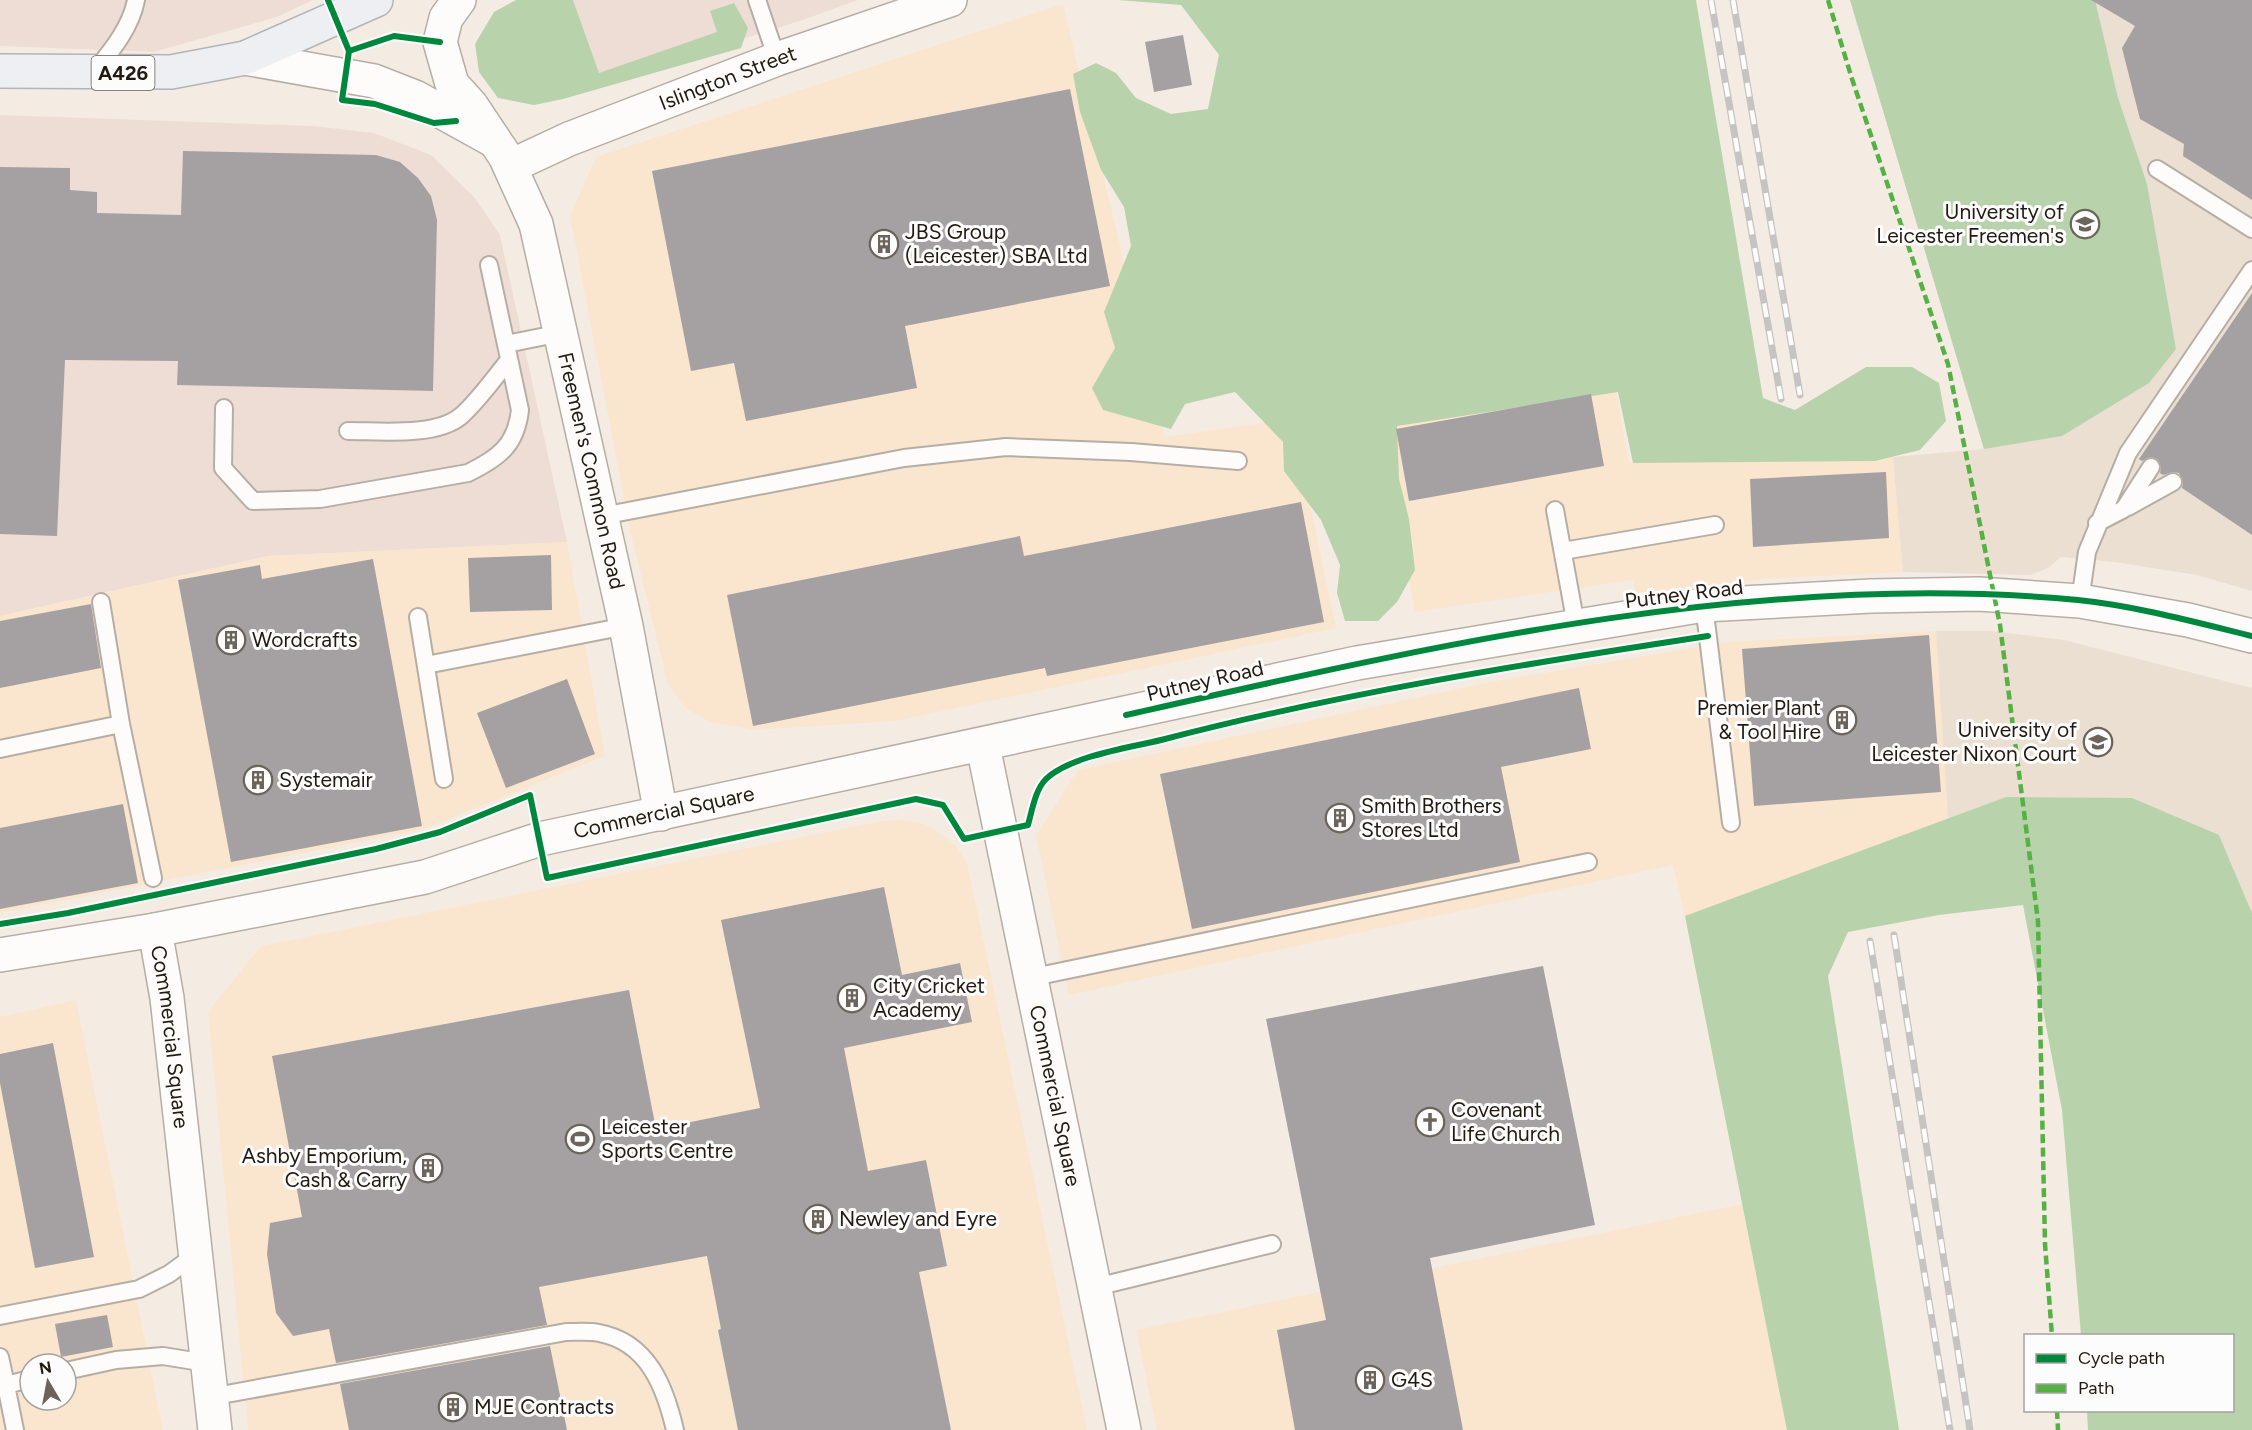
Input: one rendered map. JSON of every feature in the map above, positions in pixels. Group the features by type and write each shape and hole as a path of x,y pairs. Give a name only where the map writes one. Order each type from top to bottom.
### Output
{"main road":[{"name":"A426","path":"245,58 376,0"},
{"name":"Freemen's Common Road","path":"0,71 92,74 171,72 245,58"}],"street":[{"name":"Freemen's Common Road","path":"459,0 446,18 440,42 452,84 471,105 511,166 536,224 626,626 661,814"},
{"name":"Islington Street","path":"511,166 569,139 777,59 950,0"},
{"name":"Freemen's Common Road","path":"245,58 374,81 415,97 493,140"},
{"name":"Putney Road","path":"983,746 1357,663 1576,624 1704,605 1871,596 1979,594 2080,601 2188,620 2252,636"},
{"name":"Commercial Square","path":"215,1430 167,998 156,930 425,877 540,839 983,746 1124,1430"},
{"path":"0,955 156,930"}],"lane":[{"path":"92,74 116,46 134,10 136,0"},
{"path":"757,0 777,59"},
{"path":"2157,169 2252,229"},
{"path":"224,408 223,468 254,501 320,499 468,473 490,463 504,449 517,430 520,410 489,265"},
{"path":"2080,601 2087,552 2097,523 2128,453 2252,270"},
{"path":"348,430 415,430 446,425 460,417 508,352 561,333"},
{"path":"602,516 904,458 1006,447 1131,452 1238,460"},
{"path":"2124,509 2151,467"},
{"path":"2097,523 2173,482"},
{"path":"1555,510 1576,624"},
{"path":"1563,551 1715,525"},
{"path":"101,602 121,724 153,878"},
{"path":"1704,605 1731,823"},
{"path":"418,617 444,779"},
{"path":"426,665 626,626"},
{"path":"0,749 121,724"},
{"path":"1029,978 1588,862"},
{"path":"1096,1287 1272,1244"},
{"path":"0,1316 139,1289 169,1274 195,1255"},
{"path":"210,1397 566,1332 600,1333 632,1346 653,1368 668,1400 675,1430"},
{"path":"78,1368 116,1360 163,1356 206,1363"},
{"path":"0,1357 15,1430"},
{"path":"6,1385 18,1382"}],"shaded area":[{"path":"0,0 313,0 277,17 154,52 0,46"},
{"path":"573,0 858,0 800,21 602,83"},
{"name":"University of Leicester Freemen's","path":"1850,0 2252,0 2252,591 2197,575 2114,562 2061,557 2048,568 2030,575 1903,572 1893,457 1984,449"},
{"path":"1063,4 1165,437 1292,419 1336,628 895,721 754,730 710,722 685,708 668,684 630,530 570,216 596,157"},
{"path":"0,115 314,126 374,133 431,155 475,198 500,235 567,542 268,556 0,616"},
{"path":"1615,386 1629,463 1893,457 1903,572 1765,579 1636,593 1633,580 1415,612 1379,426"},
{"path":"567,542 605,756 424,829 0,913 0,616 268,556"},
{"path":"1936,631 1948,819 1685,916 1673,865 1069,995 1036,835 1078,770 1485,683 1727,642"},
{"name":"University of Leicester Nixon Court","path":"1936,631 1991,631 2064,640 2252,688 2252,913 2219,835 2006,797 1948,819"},
{"path":"903,820 924,824 943,835 956,846 967,863 1087,1430 248,1430 208,1012 261,946 882,821"},
{"path":"76,1000 163,1430 0,1430 0,1017"},
{"path":"1742,1204 1787,1430 1157,1430 1136,1330"}],"green space":[{"path":"516,0 573,0 599,73 717,32 710,11 734,3 748,28 741,48 563,99 534,105 498,98 479,72 475,44 494,12"},
{"path":"1118,0 1696,0 1763,398 1795,410 1866,367 1912,367 1939,383 1946,421 1920,450 1875,461 1633,463 1618,392 1397,426 1399,479 1409,519 1415,570 1397,602 1378,621 1345,621 1337,593 1340,565 1321,520 1284,471 1283,442 1235,392 1185,404 1171,429 1103,410 1092,388 1115,348 1104,312 1131,246 1124,207 1101,170 1080,112 1073,74 1096,63 1116,73 1136,98 1171,114 1208,109 1219,55 1181,5"},
{"path":"1850,0 2095,0 2118,98 2147,184 2176,349 2149,383 2062,436 1984,449"},
{"path":"2006,797 2132,798 2219,835 2252,913 2252,1430 2088,1430 2087,1412 2234,1412 2234,1334 2081,1334 2062,1110 2023,905 1939,915 1848,932 1828,976 1899,1430 1787,1430 1685,916"}],"building":[{"path":"2091,0 2252,0 2252,200 2183,156 2184,144 2140,119 2122,48 2135,26"},
{"path":"1183,35 1192,85 1154,92 1145,42"},
{"name":"JBS Group (Leicester) SBA Ltd","path":"1070,89 1110,286 905,326 917,388 746,421 734,363 691,371 652,171"},
{"path":"183,151 376,155 400,162 418,178 431,196 437,220 433,391 177,385 178,361 65,360 57,536 0,534 0,167 70,168 70,190 97,192 97,213 181,215"},
{"path":"2252,293 2252,535 2182,488 2183,482 2179,473 2163,475 2160,473 2161,467 2157,459 2151,457 2142,461 2139,459"},
{"path":"1591,394 1604,466 1409,501 1396,429"},
{"path":"1886,472 1889,538 1753,547 1750,479"},
{"path":"1301,502 1324,622 1047,676 1045,668 753,726 727,595 1020,536 1024,556"},
{"path":"551,555 552,610 470,612 468,558"},
{"path":"373,559 422,826 231,862 178,580 260,565 262,579"},
{"path":"91,604 101,668 0,688 0,621"},
{"name":"Premier Plant & Tool Hire","path":"1929,635 1941,792 1754,806 1742,649"},
{"path":"567,679 595,754 506,788 477,713"},
{"name":"Smith Brothers Stores Ltd","path":"1579,688 1591,749 1501,767 1520,862 1192,929 1160,774"},
{"path":"123,804 138,883 0,909 0,828"},
{"path":"884,887 902,975 960,963 972,1022 844,1048 868,1171 926,1160 947,1266 919,1272 951,1430 738,1430 718,1330 721,1329 707,1256 539,1287 547,1325 336,1363 329,1329 293,1336 276,1313 267,1254 270,1223 302,1217 272,1056 629,990 656,1129 760,1108 721,920"},
{"name":"Covenant Life Church","path":"1543,966 1595,1225 1430,1258 1463,1430 1295,1430 1277,1330 1326,1320 1266,1019"},
{"path":"53,1043 94,1257 35,1268 0,1083 0,1054"},
{"path":"107,1315 113,1347 78,1354 60,1352 55,1324"},
{"name":"MJE Contracts","path":"550,1346 567,1430 349,1430 340,1384"}],"railway":[{"path":"1711,0 1781,399"},
{"path":"1733,0 1800,395"},
{"path":"1894,935 1970,1430"},
{"path":"1870,941 1950,1430"}],"marked path":[{"path":"1828,0 1852,79 1948,364 2000,625 2038,921 2045,1244 2052,1334"},
{"path":"2057,1412 2058,1430"}],"cycle path":[{"path":"328,0 349,51 342,100 375,104 434,123 456,121"},
{"path":"349,51 394,36 440,42"},
{"path":"1126,715 1360,663 1479,640 1598,620 1717,605 1837,595 1958,593 2078,600 2144,610 2252,636"},
{"path":"0,924 68,913 376,849 440,832 530,795 547,878 916,799 943,805 964,839 1028,825 1037,795 1046,779 1069,764 1100,754 1365,694 1502,669 1708,636"}],"place":[{"name":"University of Leicester Freemen's","path":"2085,224"},
{"name":"JBS Group (Leicester) SBA Ltd","path":"884,244"},
{"name":"Wordcrafts","path":"231,640"},
{"name":"Premier Plant & Tool Hire","path":"1842,720"},
{"name":"University of Leicester Nixon Court","path":"2098,742"},
{"name":"Systemair","path":"258,780"},
{"name":"Smith Brothers Stores Ltd","path":"1340,818"},
{"name":"City Cricket Academy","path":"852,998"},
{"name":"Covenant Life Church","path":"1430,1122"},
{"name":"Leicester Sports Centre","path":"580,1139"},
{"name":"Ashby Emporium, Cash & Carry","path":"428,1168"},
{"name":"Newley and Eyre","path":"818,1219"},
{"name":"G4S","path":"1370,1380"},
{"name":"MJE Contracts","path":"453,1407"}]}
